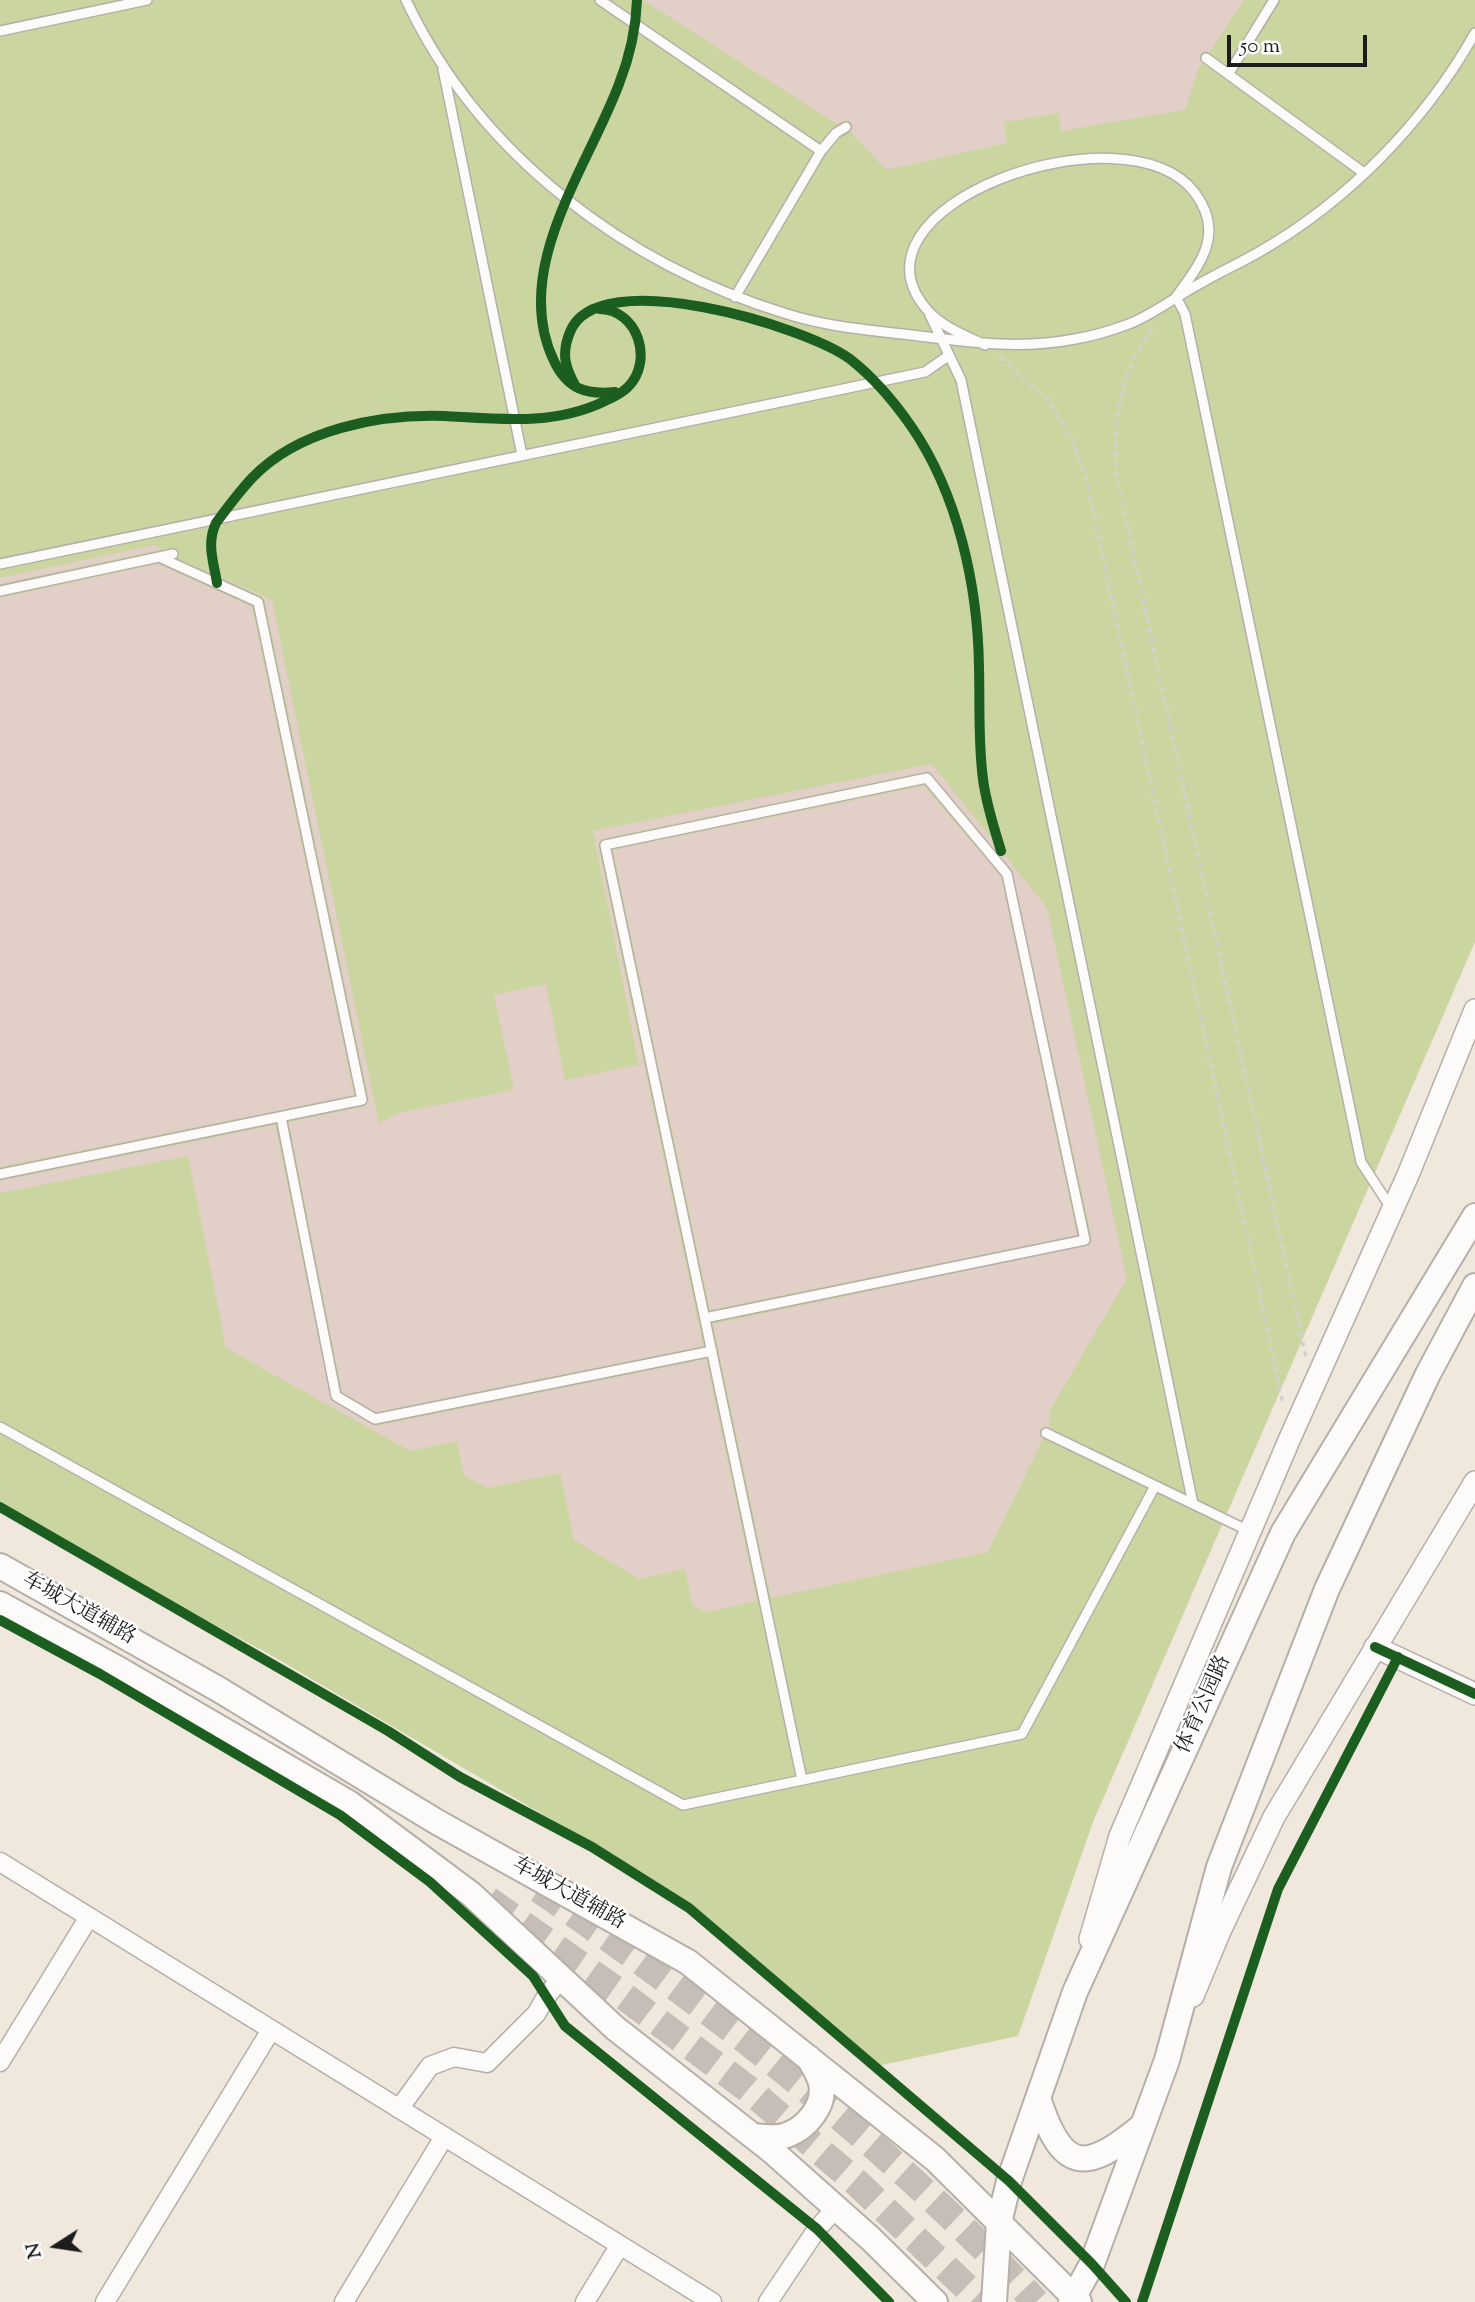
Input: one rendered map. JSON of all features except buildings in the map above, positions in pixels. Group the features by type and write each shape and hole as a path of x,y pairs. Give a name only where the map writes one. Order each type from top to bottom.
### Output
{"main road":[{"name":"体育公园路","path":"994,2302 999,2224 1009,2181 1075,1992 1283,1533 1475,1216"},
{"path":"1074,2300 1092,2264 1167,2060 1219,1867 1327,1589 1428,1374 1475,1286"},
{"name":"车城大道辅路","path":"0,1566 218,1689 437,1822 688,1962 935,2159 1074,2300"},
{"name":"车城大道辅路","path":"0,1604 122,1671 349,1803 471,1894 615,2028 754,2136 836,2208 935,2302"},
{"path":"754,2136 772,2138 787,2135 813,2116 819,2104 821,2084 809,2058"},
{"path":"1038,2098 1047,2126 1063,2150 1079,2158 1093,2159 1108,2152 1142,2125"}],"street":[{"path":"1075,1992 1120,1836 1290,1437 1392,1210 1475,1010"},
{"path":"1167,2060 1220,1931 1274,1817 1475,1482"},
{"path":"1376,1647 1475,1694"},
{"path":"0,1862 712,2302"},
{"path":"0,2062 89,1917"},
{"path":"399,2109 430,2066 454,2057 488,2063 536,2014 561,1978"},
{"path":"105,2302 271,2029"},
{"path":"344,2302 444,2137"},
{"path":"768,2302 817,2229 836,2208"},
{"path":"585,2302 620,2245"}],"lane":[{"path":"0,31 147,0"},
{"path":"406,0 453,80 497,135 547,184 601,227 661,264 735,297 790,315 859,330 985,345 1028,345 1076,339 1128,325 1261,251 1319,212 1364,173 1419,115 1460,59 1475,33"},
{"path":"600,0 821,151"},
{"path":"1229,73 1274,0"},
{"path":"1206,58 1364,173"},
{"path":"442,62 522,455"},
{"path":"735,297 821,151 836,133 846,127"},
{"path":"985,345 950,328 926,308 915,294 910,275 912,254 931,221 957,199 984,184 1021,172 1066,162 1110,158 1145,163 1173,172 1190,186 1203,204 1209,225 1207,247 1201,263 1176,297"},
{"path":"1176,297 1185,314 1361,1162 1392,1210"},
{"path":"909,335 922,331 926,326 926,308"},
{"path":"926,308 961,380 1193,1504"},
{"path":"0,564 925,372 948,356"},
{"path":"0,592 173,554"},
{"path":"0,1174 362,1100 258,602 159,557"},
{"path":"705,1318 1085,1240 1007,874 927,778 605,845 802,1780"},
{"path":"281,1116 336,1396 375,1419 712,1351"},
{"path":"0,1427 683,1805 1023,1734 1155,1486"},
{"path":"1046,1433 1250,1532"}],"path":[{"path":"1155,324 1141,343 1125,382 1117,411 1115,446 1118,478 1313,1390"},
{"path":"985,345 1050,402 1074,444 1087,482 1290,1437"}],"green space":[{"path":"0,0 1475,0 1475,942 1093,1822 1018,2036 877,2066 646,1875 269,1654 0,1510"}],"tunnel":[{"path":"539,1889 671,1983 798,2082 921,2188 1036,2302"},
{"path":"488,1900 617,1991 748,2089 856,2182 982,2302"}],"cycle path":[{"path":"615,392 595,392 578,388 559,370 543,326 541,291 547,255 558,219 623,74 634,32 637,0"},
{"path":"576,387 567,367 566,347 570,332 588,312 619,302 659,301 704,307 792,331 850,359 883,391 911,426 927,453 953,511 962,542 975,605 978,637 983,779 1001,851"},
{"path":"217,583 211,546 216,523 252,478 271,461 316,436 393,418 546,418 586,409 623,391 636,376 640,364 638,338 624,318 613,311 599,309"},
{"path":"0,1507 388,1731 460,1777 592,1847 689,1908 1009,2181 1126,2302"},
{"path":"0,1620 100,1674 340,1815 430,1882 533,1976 565,2026 817,2229 889,2302"},
{"path":"1375,1647 1475,1694"},
{"path":"1142,2302 1278,1889 1398,1657"}]}
